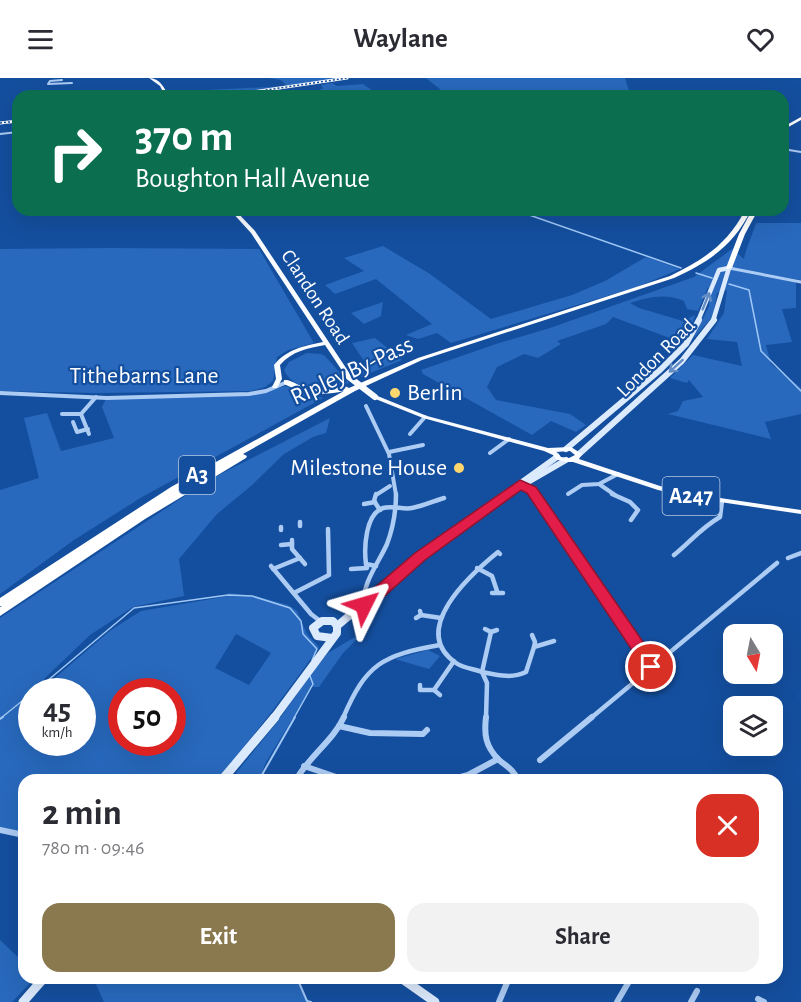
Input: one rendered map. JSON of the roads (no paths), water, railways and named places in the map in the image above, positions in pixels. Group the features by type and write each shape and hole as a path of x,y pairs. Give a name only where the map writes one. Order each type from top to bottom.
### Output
{"highway":[{"name":"A3","path":"742,229 746,216"},
{"name":"A3","path":"742,229 751,216"},
{"path":"730,270 742,229"},
{"name":"Ripley By-Pass","path":"0,603 134,514 318,406 405,365 672,277 709,257 742,229"},
{"name":"Ripley By-Pass","path":"0,612 181,492 340,401 425,363 664,285 714,259 742,229"},
{"path":"287,382 304,390 330,391 405,365"}],"main road":[{"path":"151,78 164,90"},
{"name":"Clandon Road","path":"238,216 253,232 339,364 349,377 376,398 425,417 557,452"},
{"name":"London Road","path":"557,452 675,356 692,336 719,270 730,270"},
{"name":"London Road","path":"520,484 574,457 684,359 706,333 717,312 721,285 730,270"},
{"path":"287,382 281,374 283,363 292,356 326,344"},
{"path":"275,387 279,379 277,365 283,358 297,350 326,344"},
{"path":"313,348 324,351 339,364"},
{"path":"322,654 319,638 313,632 317,623 329,621 364,605 420,556 520,484 557,452 574,450 574,457 557,452"},
{"name":"A247","path":"574,457 665,490 801,512"},
{"path":"337,626 354,611"},
{"path":"227,774 309,673 332,638 338,633 337,626 329,621"},
{"path":"319,638 332,638"},
{"path":"22,1002 38,984"},
{"path":"410,984 435,1002"}],"street":[{"path":"62,79 50,81 48,84 72,83"},
{"path":"730,270 801,282"},
{"name":"Tithebarns Lane","path":"0,393 96,397 249,394 287,382"},
{"path":"63,414 81,414 96,397"},
{"path":"364,605 362,596 390,535 395,507 396,476 380,429 366,406"},
{"path":"73,422 79,434 89,432 81,414"},
{"path":"410,434 425,417"},
{"path":"490,453 509,439"},
{"path":"389,452 423,445"},
{"path":"568,494 582,485 599,484 618,474"},
{"path":"520,484 531,490 651,667"},
{"path":"599,484 611,495 635,505 638,510 631,519"},
{"path":"380,510 375,502 376,494 390,486"},
{"path":"351,569 367,568 364,556 367,538 372,519 380,510 395,507 412,508 444,498"},
{"path":"674,555 690,542 701,528 720,517 722,501"},
{"path":"364,504 375,502"},
{"path":"294,593 329,575 328,530"},
{"path":"281,545 292,542 305,564"},
{"path":"504,547 477,568 453,595 441,618 440,645 454,662 482,672 519,677 526,672 534,647 532,634"},
{"path":"788,558 801,553"},
{"path":"300,558 272,567 317,623"},
{"path":"540,760 777,563"},
{"path":"366,564 376,566"},
{"path":"477,568 493,576 496,580 497,592"},
{"path":"366,587 367,596 371,599"},
{"path":"419,615 441,618"},
{"path":"485,629 494,631 482,672 487,683 488,698 484,738 498,759 515,774"},
{"path":"534,647 545,646 554,641"},
{"path":"299,774 339,726 357,687 374,668 405,652 440,645"},
{"path":"434,690 454,662"},
{"path":"420,685 420,690 434,690 440,694"},
{"path":"339,726 364,734 425,735"},
{"path":"470,774 498,759"},
{"path":"304,766 327,774"},
{"path":"0,830 18,834"},
{"path":"499,1002 506,984"},
{"path":"617,1002 628,984"},
{"path":"692,1001 697,991"}],"waterway":[{"path":"532,216 681,268"},
{"path":"696,273 712,278"},
{"path":"729,284 749,290 761,351 801,391"},
{"path":"51,678 134,608 228,595 252,596 290,608 301,621 303,634 317,649 312,660"},
{"path":"294,718 313,684 310,676"},
{"path":"1,718 18,704"},
{"path":"262,774 295,717"},
{"path":"300,984 307,1001 311,1002"}],"railway":[{"path":"266,90 347,78"},
{"path":"0,123 12,122"}],"place":[{"name":"Berlin","path":"395,393"},
{"name":"Milestone House","path":"459,468"}]}
